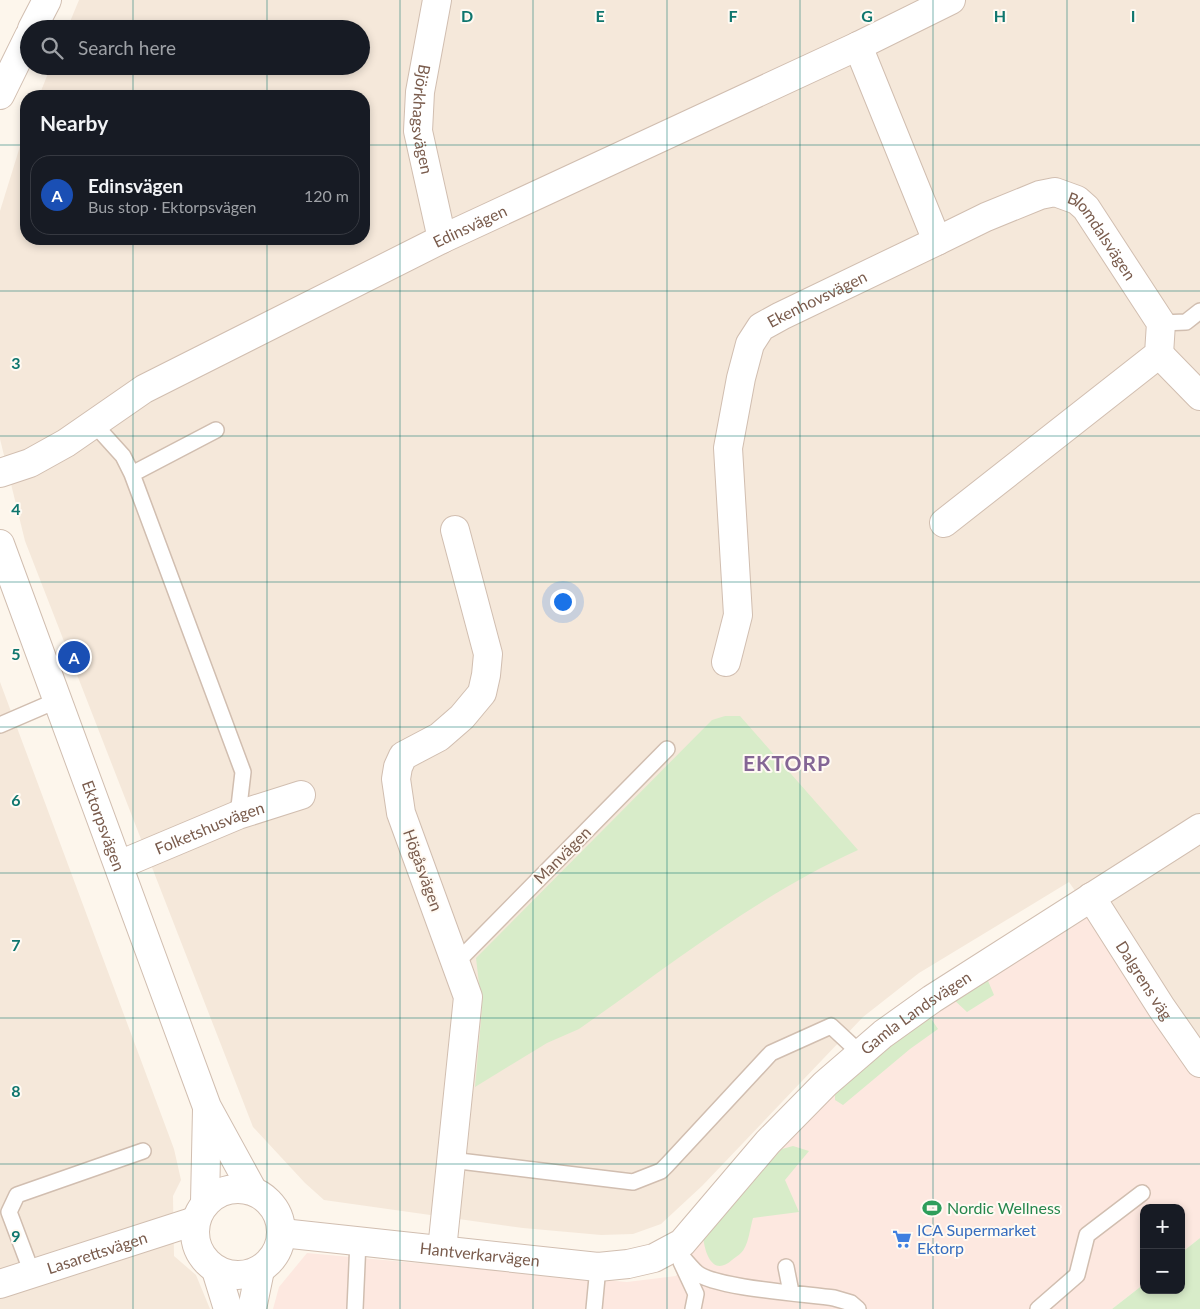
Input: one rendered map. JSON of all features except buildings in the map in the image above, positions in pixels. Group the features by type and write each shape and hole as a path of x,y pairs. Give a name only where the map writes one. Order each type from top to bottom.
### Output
{"street":[{"path":"37,20 47,0"},
{"name":"Björkhagsvägen","path":"437,0 420,92 418,131 442,239"},
{"name":"Edinsvägen","path":"0,473 30,463 94,424 144,389 442,239 858,46 951,0"},
{"path":"858,46 937,241"},
{"path":"0,95 20,54"},
{"name":"Blomdalsvägen","path":"937,241 986,216 1040,195 1054,192 1067,195 1086,208 1160,323"},
{"name":"Ekenhovsvägen","path":"726,662 738,615 728,448 741,378 754,335 761,327 781,316 937,241"},
{"path":"1160,323 1159,354 1200,396"},
{"path":"944,523 1159,354"},
{"name":"Högåsvägen","path":"442,1250 468,997 402,813 396,780 398,767 403,756 439,737 462,717 482,693 488,654 455,530"},
{"name":"Ektorpsvägen","path":"0,544 207,1106 253,1191"},
{"name":"Folketshusvägen","path":"119,865 238,815 301,795"},
{"name":"Gamla Landsvägen","path":"674,1247 682,1243 768,1142 860,1053 932,1000 1200,828"},
{"name":"Dalgrens väg","path":"1091,897 1161,1007 1200,1063"},
{"name":"Ektorpsvägen","path":"200,1212 207,1106"},
{"path":"235,1188 253,1191 269,1200 278,1215 282,1233 275,1254 260,1270 245,1275 230,1275 216,1270 205,1261 197,1248 200,1212 219,1192 235,1188"},
{"name":"Lasarettsvägen","path":"0,1284 200,1212"},
{"name":"Hantverkarvägen","path":"282,1233 598,1267 628,1264 654,1258 674,1247"},
{"path":"216,1270 228,1309"},
{"path":"252,1309 260,1270"}],"lane":[{"path":"1160,323 1186,322 1200,311"},
{"path":"94,424 123,456 132,474 243,772 238,815"},
{"path":"132,474 216,430"},
{"path":"0,725 58,700"},
{"name":"Manvägen","path":"457,962 667,749"},
{"path":"451,1160 633,1182 660,1171 667,1166 776,1049 831,1026 860,1053"},
{"path":"32,1272 9,1212 17,1195 143,1151"},
{"path":"1038,1309 1076,1275 1087,1235 1142,1193"},
{"path":"355,1309 358,1241"},
{"path":"674,1247 698,1274 710,1280 729,1285 834,1298 851,1303 858,1309"},
{"path":"674,1247 696,1294 693,1309"},
{"path":"594,1309 598,1267"},
{"path":"786,1267 791,1292"}],"shaded area":[{"path":"79,0 1200,0 1200,1074 1069,882 919,973 863,1017 702,1186 661,1224 633,1234 601,1235 523,1228 324,1200 305,1183 253,1127 25,541 0,439 0,211 20,146 20,245 370,245 370,90 41,90 47,75 370,75 370,20 71,20"},
{"path":"0,682 174,1149 181,1180 173,1196 174,1256 196,1275 210,1309 0,1309"},
{"path":"1088,908 1200,1074 1200,1238 1185,1250 1185,1204 1140,1204 1140,1287 1112,1309 273,1309 279,1287 307,1253 627,1282 676,1276 719,1215 863,1062"}],"green space":[{"path":"725,716 740,716 858,850 785,888 715,933 579,1029 547,1043 475,1087 482,1009 476,958 712,720"},
{"path":"986,976 994,995 967,1012 952,998"},
{"path":"928,1014 938,1029 910,1049 843,1105 835,1100 835,1093"},
{"path":"793,1146 809,1151 785,1180 799,1212 753,1218 747,1242 742,1252 725,1265 719,1266 714,1264 707,1255 703,1235 782,1149"},
{"path":"1200,1238 1200,1309 1112,1309 1140,1287 1140,1294 1185,1294 1185,1250"}],"place":[{"name":"Edinsvägen","path":"74,657"},
{"name":"Nordic Wellness","path":"932,1208"},
{"name":"ICA Supermarket Ektorp","path":"902,1239"}],"district":[{"name":"EKTORP","path":"787,764"}]}
